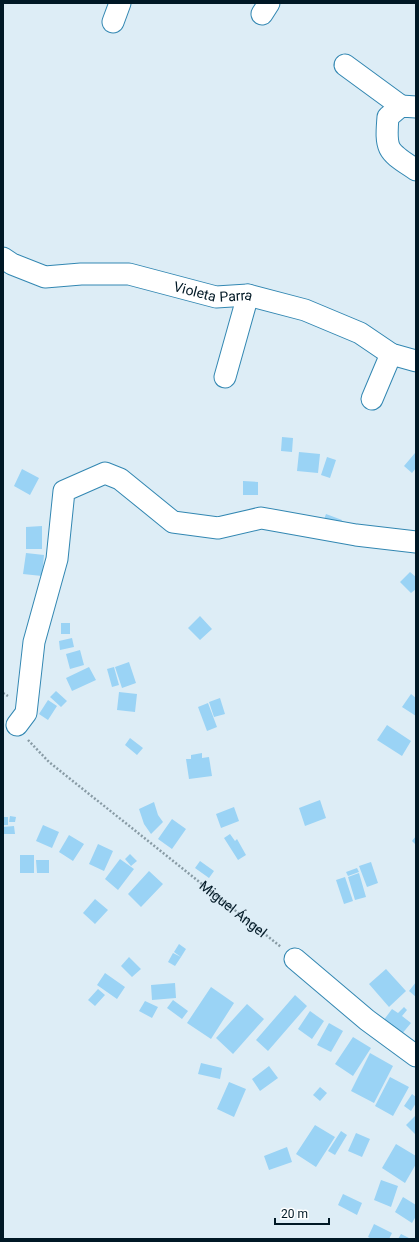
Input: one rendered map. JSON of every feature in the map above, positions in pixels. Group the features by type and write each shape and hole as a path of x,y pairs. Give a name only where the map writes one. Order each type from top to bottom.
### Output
{"street":[{"path":"345,65 408,106 388,117 386,139 392,154 416,170"},
{"name":"Violeta Parra","path":"3,258 12,264 45,277 81,274 129,274 216,297 248,295 305,310 360,333 391,354 416,361"},
{"path":"225,377 248,295"},
{"path":"372,399 391,354"},
{"path":"17,725 26,713 34,642 57,559 64,491 105,473 120,479 174,522 218,528 262,518 356,535 416,542"},
{"path":"295,959 367,1020 416,1056"}],"path":[{"name":"Miguel Ángel","path":"49,762 295,959"}],"building":[{"path":"282,437 293,438 292,452 281,451"},
{"path":"299,452 320,454 318,473 297,471"},
{"path":"415,453 416,468 412,473 404,466"},
{"path":"327,457 336,460 330,478 321,475"},
{"path":"22,469 39,478 30,495 14,486"},
{"path":"243,481 258,482 258,495 243,495"},
{"path":"326,514 342,520 338,531 322,525"},
{"path":"42,526 42,549 26,549 26,527"},
{"path":"26,553 44,555 42,576 23,574"},
{"path":"410,572 416,577 416,589 411,593 400,582"},
{"path":"200,616 212,629 200,640 188,628"},
{"path":"61,623 70,623 70,634 61,634"},
{"path":"72,638 74,647 60,650 59,641"},
{"path":"80,650 84,665 70,669 66,654"},
{"path":"129,662 136,683 122,688 115,667"},
{"path":"89,667 96,680 72,691 66,678"},
{"path":"114,667 119,685 112,687 107,669"},
{"path":"56,691 67,701 61,707 50,697"},
{"path":"119,692 137,694 135,712 117,710"},
{"path":"411,694 416,698 416,716 402,707"},
{"path":"220,698 225,714 214,717 209,702"},
{"path":"48,700 57,706 48,720 39,714"},
{"path":"208,703 217,727 207,731 198,707"},
{"path":"387,725 411,741 402,756 377,740"},
{"path":"130,738 143,748 137,755 125,745"},
{"path":"202,753 202,758 209,757 212,776 189,779 186,759 191,759 191,755"},
{"path":"320,800 326,818 305,826 299,808"},
{"path":"154,802 158,815 163,822 151,834 144,824 139,809"},
{"path":"234,807 239,821 221,828 216,814"},
{"path":"10,816 16,817 15,822 9,822"},
{"path":"3,817 8,817 8,825 3,825"},
{"path":"172,819 186,829 172,849 158,839"},
{"path":"43,825 59,832 52,848 36,841"},
{"path":"14,826 15,834 3,834 3,827"},
{"path":"230,834 235,841 237,839 246,855 238,860 224,838"},
{"path":"69,835 84,844 73,861 59,852"},
{"path":"416,836 416,845 412,841"},
{"path":"98,844 113,851 104,871 89,864"},
{"path":"130,854 137,861 131,866 125,859"},
{"path":"20,855 34,855 34,873 20,873"},
{"path":"120,859 134,869 118,890 105,879"},
{"path":"36,860 49,860 49,873 37,873"},
{"path":"200,861 214,871 209,878 195,868"},
{"path":"371,862 378,883 367,887 359,866"},
{"path":"357,868 359,872 348,876 346,872"},
{"path":"149,871 163,884 141,907 128,894"},
{"path":"359,873 366,897 355,900 348,877"},
{"path":"345,877 353,901 344,904 336,880"},
{"path":"95,899 108,910 95,924 83,913"},
{"path":"179,944 186,949 181,957 174,952"},
{"path":"173,953 181,957 175,966 168,962"},
{"path":"129,957 141,969 132,977 121,966"},
{"path":"386,969 406,991 389,1007 369,984"},
{"path":"105,973 125,987 117,999 97,985"},
{"path":"416,982 416,997 409,991"},
{"path":"175,983 176,998 152,1000 151,985"},
{"path":"211,987 234,1003 211,1039 187,1023"},
{"path":"98,989 105,995 95,1006 88,1000"},
{"path":"295,995 307,1006 268,1051 256,1040"},
{"path":"173,1000 188,1011 182,1019 167,1008"},
{"path":"145,1001 158,1007 152,1018 139,1011"},
{"path":"247,1004 264,1019 233,1054 216,1038"},
{"path":"404,1007 407,1010 402,1016 411,1023 401,1035 383,1021 392,1009 398,1013"},
{"path":"310,1011 324,1021 312,1039 298,1029"},
{"path":"329,1023 343,1031 331,1052 317,1045"},
{"path":"353,1037 371,1048 353,1076 335,1064"},
{"path":"370,1053 393,1066 374,1103 351,1091"},
{"path":"201,1063 222,1068 220,1079 198,1074"},
{"path":"269,1066 278,1078 260,1091 252,1079"},
{"path":"390,1077 409,1087 393,1116 375,1106"},
{"path":"229,1082 246,1089 234,1117 217,1109"},
{"path":"320,1087 327,1093 320,1101 313,1095"},
{"path":"412,1094 416,1097 416,1103 411,1111 404,1106"},
{"path":"416,1115 416,1135 406,1125"},
{"path":"315,1125 335,1137 316,1167 296,1154"},
{"path":"341,1131 347,1135 335,1155 328,1151"},
{"path":"356,1133 370,1139 362,1157 348,1151"},
{"path":"396,1144 416,1156 416,1164 405,1183 382,1168"},
{"path":"287,1147 292,1162 269,1170 264,1156"},
{"path":"381,1180 398,1186 391,1207 374,1200"},
{"path":"343,1194 362,1203 357,1215 338,1205"},
{"path":"403,1197 416,1205 416,1216 412,1223 395,1212"},
{"path":"374,1224 392,1233 389,1239 372,1239 368,1237"},
{"path":"401,1234 411,1239 398,1239"}]}
